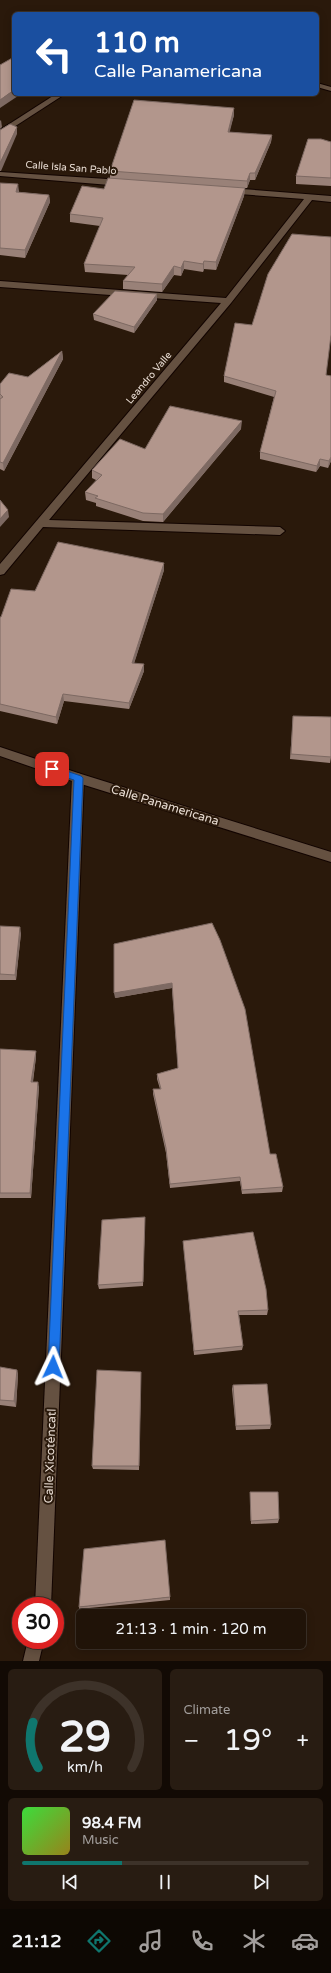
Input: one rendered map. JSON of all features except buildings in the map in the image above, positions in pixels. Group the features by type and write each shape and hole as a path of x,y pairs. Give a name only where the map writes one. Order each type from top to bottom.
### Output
{"street":[{"path":"319,86 331,89"},
{"path":"0,134 58,96"},
{"name":"Calle Isla San Pablo","path":"0,174 127,183"},
{"path":"223,190 310,196 331,199"},
{"name":"Leandro Valle","path":"0,571 228,301 310,196"},
{"path":"0,284 228,301"},
{"path":"42,523 280,531"},
{"name":"Calle Panamericana","path":"0,751 78,778 331,857"},
{"name":"Calle Xicoténcatl","path":"43,1597 78,778"},
{"path":"31,1661 34,1649"}],"route":[{"path":"52,769 78,778 53,1367"}]}
